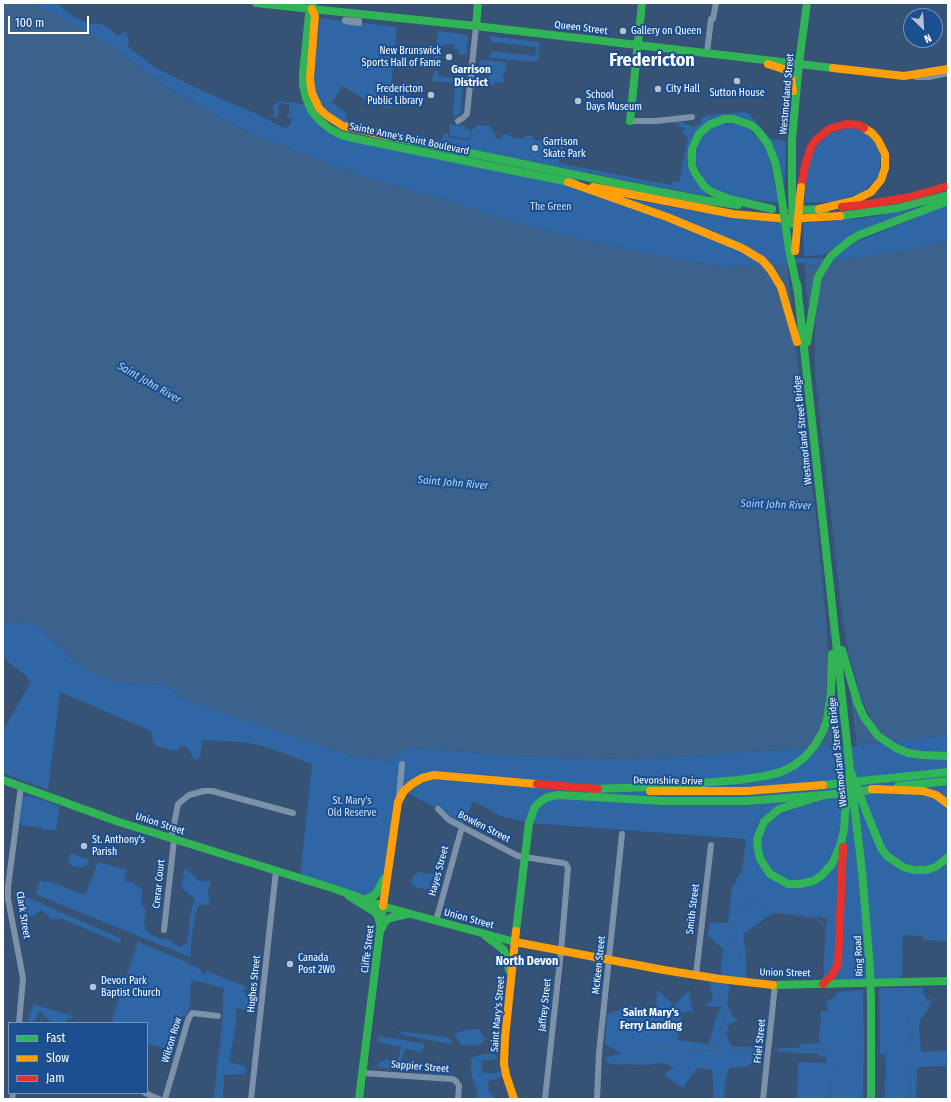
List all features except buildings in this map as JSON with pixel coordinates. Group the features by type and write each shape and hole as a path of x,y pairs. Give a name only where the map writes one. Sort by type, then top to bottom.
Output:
{"main road":[{"name":"Queen Street","path":"256,3 288,7 312,6 904,76 948,69"},
{"path":"476,26 478,3"},
{"path":"630,121 642,3"},
{"name":"Westmorland Street","path":"792,187 792,139 799,63 807,3"},
{"name":"Sainte Anne's Point Boulevard","path":"312,6 309,15 303,73 304,92 311,110 319,120 330,129 341,135 568,182 733,214 788,218 831,217 898,208 948,195"},
{"name":"Sainte Anne's Point Boulevard","path":"312,6 315,16 310,79 312,93 319,108 326,116 343,126 703,200 772,209 851,207 925,193 948,186"},
{"path":"288,7 301,16 308,24"},
{"path":"755,58 767,64 786,70 791,78 795,104"},
{"path":"772,209 729,199 710,191 704,186 695,173 692,165 692,149 699,134 709,125 724,119 742,121 751,125 757,130 768,144 775,162 789,250 798,292"},
{"path":"795,251 801,187 807,156 811,148 816,140 829,129 846,124 859,125 872,133 883,148 885,161 881,180 870,192 857,199 819,209"},
{"path":"568,182 612,196 711,235 748,251 762,260 770,269 781,287 795,331 799,351 806,368"},
{"name":"Westmorland Street Bridge","path":"792,187 798,292 855,812"},
{"path":"805,353 818,277 831,256 848,241 948,201"},
{"path":"833,616 852,687 867,723 886,743 902,751 921,755 948,756"},
{"path":"591,789 712,783 765,776 781,772 793,766 805,757 815,745 827,720 831,692 833,616"},
{"path":"850,770 876,838 887,856 903,867 914,870 926,870 936,867 948,857"},
{"path":"823,984 832,975 838,964 844,830 850,770"},
{"name":"Devonshire Drive","path":"398,802 404,791 412,784 422,778 434,775 591,789 686,792 746,791 803,787 948,772"},
{"name":"Union Street","path":"3,780 118,822 408,914 515,942 696,975 775,985 948,981"},
{"name":"Devonshire Drive","path":"524,857 529,823 535,807 548,797 558,795 691,802 746,801 824,795 948,781"},
{"path":"872,789 923,791 936,795 948,804"},
{"path":"824,795 790,804 771,815 764,822 758,840 760,858 770,874 788,884 800,884 812,881 821,876 832,864 840,846 844,830"},
{"name":"Cliffe Street","path":"359,1099 383,906 398,802"},
{"name":"Ring Road","path":"855,812 864,891 870,968 872,1042 871,1099"},
{"name":"Saint Mary's Street","path":"514,1099 504,1064 510,982 524,857"},
{"path":"365,900 376,894 389,866"},
{"path":"346,894 378,916 381,929"},
{"path":"381,929 385,921 390,918 408,914"},
{"path":"485,935 504,950 508,963 510,982"}],"street":[{"path":"707,53 711,19 713,19 716,3"},
{"path":"458,121 467,114 476,26"},
{"name":"Queen Street","path":"904,76 921,77 948,73"},
{"path":"630,121 656,121 692,117"},
{"path":"398,802 402,764"},
{"name":"Clark Street","path":"19,1022 23,978 8,899 8,887 21,786"},
{"name":"Crerar Court","path":"164,930 178,804 189,795 204,791 212,791 293,813"},
{"name":"Bowlen Street","path":"438,809 449,820 518,856 563,863 567,866"},
{"name":"Hayes Street","path":"436,921 462,827"},
{"name":"McKeen Street","path":"597,1099 599,1053 622,834"},
{"name":"Smith Street","path":"696,975 711,845"},
{"name":"Jaffrey Street","path":"545,1099 561,951 568,870 567,866"},
{"name":"Hughes Street","path":"251,1099 276,871"},
{"name":"Friel Street","path":"763,1099 775,985"},
{"name":"Wilson Row","path":"165,1099 192,1013 218,1016"},
{"name":"Sappier Street","path":"363,1073 452,1079 456,1081 459,1086 458,1099"},
{"path":"147,1094 158,1099"}],"green space":[{"name":"The Green","path":"33,3 56,3 74,17 89,24 101,24 118,36 125,31 129,40 128,47 156,68 203,91 257,114 284,128 288,127 291,122 292,115 291,118 288,118 287,116 289,114 289,104 279,103 279,115 274,118 273,114 276,112 273,108 279,101 304,104 322,128 630,199 698,212 781,222 786,258 830,258 852,244 948,204 948,240 930,246 817,264 723,267 658,256 546,231 456,203 371,179 249,133 168,88 113,47"},
{"path":"320,18 397,27 389,108 370,102 342,86 332,103 347,113 345,119 353,123 441,140 443,135 447,132 450,138 468,140 470,139 472,129 475,129 476,125 491,126 492,131 495,133 495,139 501,139 503,134 514,138 525,139 525,136 533,136 533,140 543,141 554,139 554,141 557,141 558,138 565,138 574,141 574,143 563,142 564,144 561,159 558,163 671,185 674,181 679,182 688,136 679,132 683,133 684,128 678,126 678,123 673,124 673,122 681,122 693,127 700,124 702,117 708,115 744,112 748,113 771,139 786,141 785,181 781,181 763,132 719,118 689,150 707,192 706,196 512,158 339,121 325,109 316,93 314,79"},
{"path":"438,31 468,36 466,55 458,54 458,49 454,49 454,44 441,45 439,62 443,63 434,63"},
{"path":"489,36 540,42 538,60 534,62 490,58 491,51 535,56 537,47 492,42"},
{"path":"480,60 506,62 506,70 503,76 504,83 495,82 495,85 488,84 489,73 479,72 477,83"},
{"path":"434,71 438,71 438,76 457,78 458,74 464,74 463,83 432,81"},
{"path":"463,85 460,114 458,116 453,115 455,86"},
{"path":"720,123 745,125 767,148 779,203 727,196 704,182 694,157 701,136"},
{"path":"450,124 466,126 465,129 471,130 470,137 466,139 450,136"},
{"path":"851,127 867,133 881,151 879,176 862,193 831,202 805,203 805,173 811,155 825,135"},
{"path":"926,206 823,255 804,256 803,223 866,218"},
{"name":"St. Mary's Old Reserve","path":"3,619 11,623 20,621 40,627 80,666 120,683 165,685 183,699 358,758 388,761 398,752 412,747 511,756 623,759 677,757 866,744 948,735 948,941 923,940 923,936 903,935 902,976 899,977 900,982 823,984 827,918 773,913 743,934 746,953 746,981 720,979 723,949 708,936 710,923 728,923 732,888 742,870 746,839 529,823 501,816 473,801 462,827 438,809 404,791 380,888 365,900 300,878 312,764 272,749 255,744 202,740 200,758 195,760 186,746 179,748 176,751 157,746 153,742 151,731 60,692 48,790 3,773 3,731 31,681 9,663 5,657 3,652"},
{"path":"31,796 60,806 56,830 44,830 43,828 20,825 22,801 24,797"},
{"path":"71,853 89,860 87,865 81,868 73,866 67,862"},
{"path":"98,862 127,870 124,881 135,883 135,886 142,889 141,903 146,911 144,922 147,932 160,939 168,939 180,947 187,943 191,910 195,899 181,888 185,868 199,881 210,881 208,895 210,905 199,905 196,912 191,941 191,952 189,953 192,955 190,957 35,894 40,880 44,882 48,881 85,895"},
{"path":"419,872 443,875 441,882 437,887 429,890 415,887 411,883 413,876"},
{"path":"20,894 122,939 119,943 62,919 51,919 42,910 31,917 20,905"},
{"path":"138,942 189,963 198,968 206,976 206,971 247,987 243,991 256,999 255,1012 236,1008 236,1026 229,1062 245,1066 245,1074 224,1075 223,1099 214,1099 220,1048 224,988 192,980 190,1006 185,1017 183,1016 169,1050 148,1043 148,1022 111,1022"},
{"path":"709,982 730,985 727,1003 732,1016 738,1021 730,1023 726,1033 731,1046 753,1047 764,1050 764,1056 745,1067 729,1068 725,1083 724,1099 714,1099 712,1070 697,1068 683,1088 664,1075 674,1067 662,1063 647,1065 609,1064 605,1057 622,1054 605,1044 607,1014 630,1006 656,1010 657,989 674,1006 689,990 693,1011 680,1013 682,1022 677,1040 709,1044 714,1024 721,1007 704,1006 713,999"},
{"path":"879,988 923,988 923,994 930,1005 927,1012 921,1018 919,1027 921,1052 948,1051 948,1066 917,1067 916,1099 884,1099 886,1070 885,1054 880,1055"},
{"path":"863,990 863,1099 797,1099 798,1062 826,1063 826,1056 819,1056 819,1054 778,1052 778,1048 799,1048 800,1044 819,1043 821,1011 827,1011 827,1001 834,998 837,992"},
{"path":"33,1004 75,1017 66,1020 65,1022 51,1022 40,1011 34,1022 27,1022"},
{"path":"471,1029 479,1029 485,1039 480,1045 461,1045 454,1033"},
{"path":"397,1031 447,1037 452,1042 450,1044 405,1035"},
{"path":"379,1036 425,1044 421,1054 414,1050 405,1049 398,1069 382,1068 376,1065 387,1059 397,1062 401,1047 377,1042"},
{"path":"483,1054 495,1054 497,1059 481,1061 483,1073 495,1073 500,1071 502,1077 488,1082 489,1092 497,1099 477,1099 478,1094 471,1074 471,1058"}],"water":[{"name":"Saint John River","path":"3,3 33,3 56,15 113,47 168,88 249,133 371,179 456,203 546,231 658,256 723,267 817,264 930,246 948,240 948,735 866,744 677,757 623,759 511,756 412,747 398,752 388,761 358,758 183,699 165,685 120,683 99,676 80,666 40,627 20,621 11,623 3,619"}],"pier":[{"path":"787,263 804,263 808,306 822,279 816,307 815,374 842,615 847,647 861,698 883,744 850,692 857,746 840,748 834,697 822,727 829,675 826,616 797,355 778,288 792,307"}],"waterway":[{"path":"55,669 70,656"},
{"path":"733,965 734,962 740,957 740,954 729,937 726,929 728,925 740,920 746,914 743,909 746,901 746,893 742,877 747,869"},
{"path":"746,901 748,903 758,902 765,911 812,917 822,922 826,932 824,966"},
{"path":"722,996 726,1015 719,1044 720,1047 723,1049 760,1050"},
{"path":"912,1050 908,1021 910,1014 924,1003 941,996"},
{"path":"776,1050 837,1049 837,1008"},
{"path":"651,1051 652,1047 672,1048 678,1051 715,1050 719,1046"},
{"path":"610,1059 648,1059 650,1056"},
{"path":"909,1099 912,1062"},
{"path":"829,1099 831,1092 829,1082 836,1064"}],"traffic: fast":[{"path":"256,3 312,9"},
{"path":"313,3 309,15 303,85 311,110 319,120 330,129 341,135 353,138 574,183"},
{"path":"476,26 478,3"},
{"path":"630,121 642,3"},
{"path":"792,187 792,139 799,63 807,3"},
{"path":"312,9 476,26 833,68"},
{"path":"772,209 729,199 710,191 704,186 695,173 692,165 692,149 699,134 709,125 724,119 733,119 751,125 768,144 775,162 780,187"},
{"path":"387,136 625,185 738,205"},
{"path":"780,187 789,250 798,292"},
{"path":"792,187 793,224"},
{"path":"840,216 898,208 948,195"},
{"path":"807,342 818,277 831,256 859,235 948,201"},
{"path":"792,210 826,209"},
{"path":"797,284 850,770"},
{"path":"842,650 858,704 864,717 878,736 896,748 908,753 948,756"},
{"path":"591,789 652,787 738,780 781,772 793,766 805,757 815,745 827,720 831,692 832,654"},
{"path":"850,770 866,811"},
{"path":"823,785 948,772"},
{"path":"845,814 850,773"},
{"path":"3,780 119,822 332,888 389,908 515,942"},
{"path":"898,786 948,781"},
{"path":"852,789 855,812"},
{"path":"516,931 529,823 535,807 548,797 558,795 663,801 746,801 879,789"},
{"path":"824,795 779,809 764,822 757,839 758,849 760,859 770,874 788,884 800,884 813,881 821,876 832,864 840,846 844,830 845,814"},
{"path":"866,811 881,848 887,856 903,867 914,870 926,870 936,867 948,857"},
{"path":"855,812 862,871 870,968"},
{"path":"365,900 376,894 384,879"},
{"path":"349,896 375,912 378,916 380,924"},
{"path":"359,1099 383,906"},
{"path":"382,928 385,921 390,918 408,914"},
{"path":"486,936 504,950 509,970"},
{"path":"870,968 871,1001"},
{"path":"773,985 948,981"},
{"path":"871,1001 871,1099"}],"traffic: slow":[{"path":"312,9 315,16 310,79 312,93 319,108 326,115 343,126 387,136"},
{"path":"768,64 786,70 791,78 793,91"},
{"path":"833,68 904,76 948,69"},
{"path":"819,209 853,201 871,192 881,180 885,168 885,154 878,140 872,133 864,128"},
{"path":"568,182 667,217 742,248 762,260 770,269 781,287 797,342"},
{"path":"593,187 733,214 788,219 840,216"},
{"path":"795,251 801,187"},
{"path":"383,906 398,802 404,791 412,784 422,778 434,775 537,784"},
{"path":"650,791 747,791 823,785"},
{"path":"872,789 923,791 936,795 948,804"},
{"path":"514,1099 504,1064 505,1038 516,931"},
{"path":"515,942 664,970 720,979 773,985"}],"traffic: jam":[{"path":"801,187 805,166 811,147 816,140 829,129 846,124 859,125 864,128"},
{"path":"842,207 910,197 948,186"},
{"path":"537,784 598,789"},
{"path":"823,984 832,975 838,964 843,847"}],"place":[{"name":"Gallery on Queen","path":"623,31"},
{"name":"New Brunswick Sports Hall of Fame","path":"449,57"},
{"name":"Sutton House","path":"737,81"},
{"name":"City Hall","path":"658,89"},
{"name":"Fredericton Public Library","path":"431,95"},
{"name":"School Days Museum","path":"578,101"},
{"name":"Garrison Skate Park","path":"535,148"},
{"name":"St. Anthony's Parish","path":"84,846"},
{"name":"Canada Post 2W0","path":"290,964"},
{"name":"Devon Park Baptist Church","path":"93,987"}],"district":[{"name":"Fredericton","path":"652,61"},
{"name":"Garrison District","path":"471,76"},
{"name":"North Devon","path":"527,962"},
{"name":"Saint Mary's Ferry Landing","path":"651,1019"}]}
